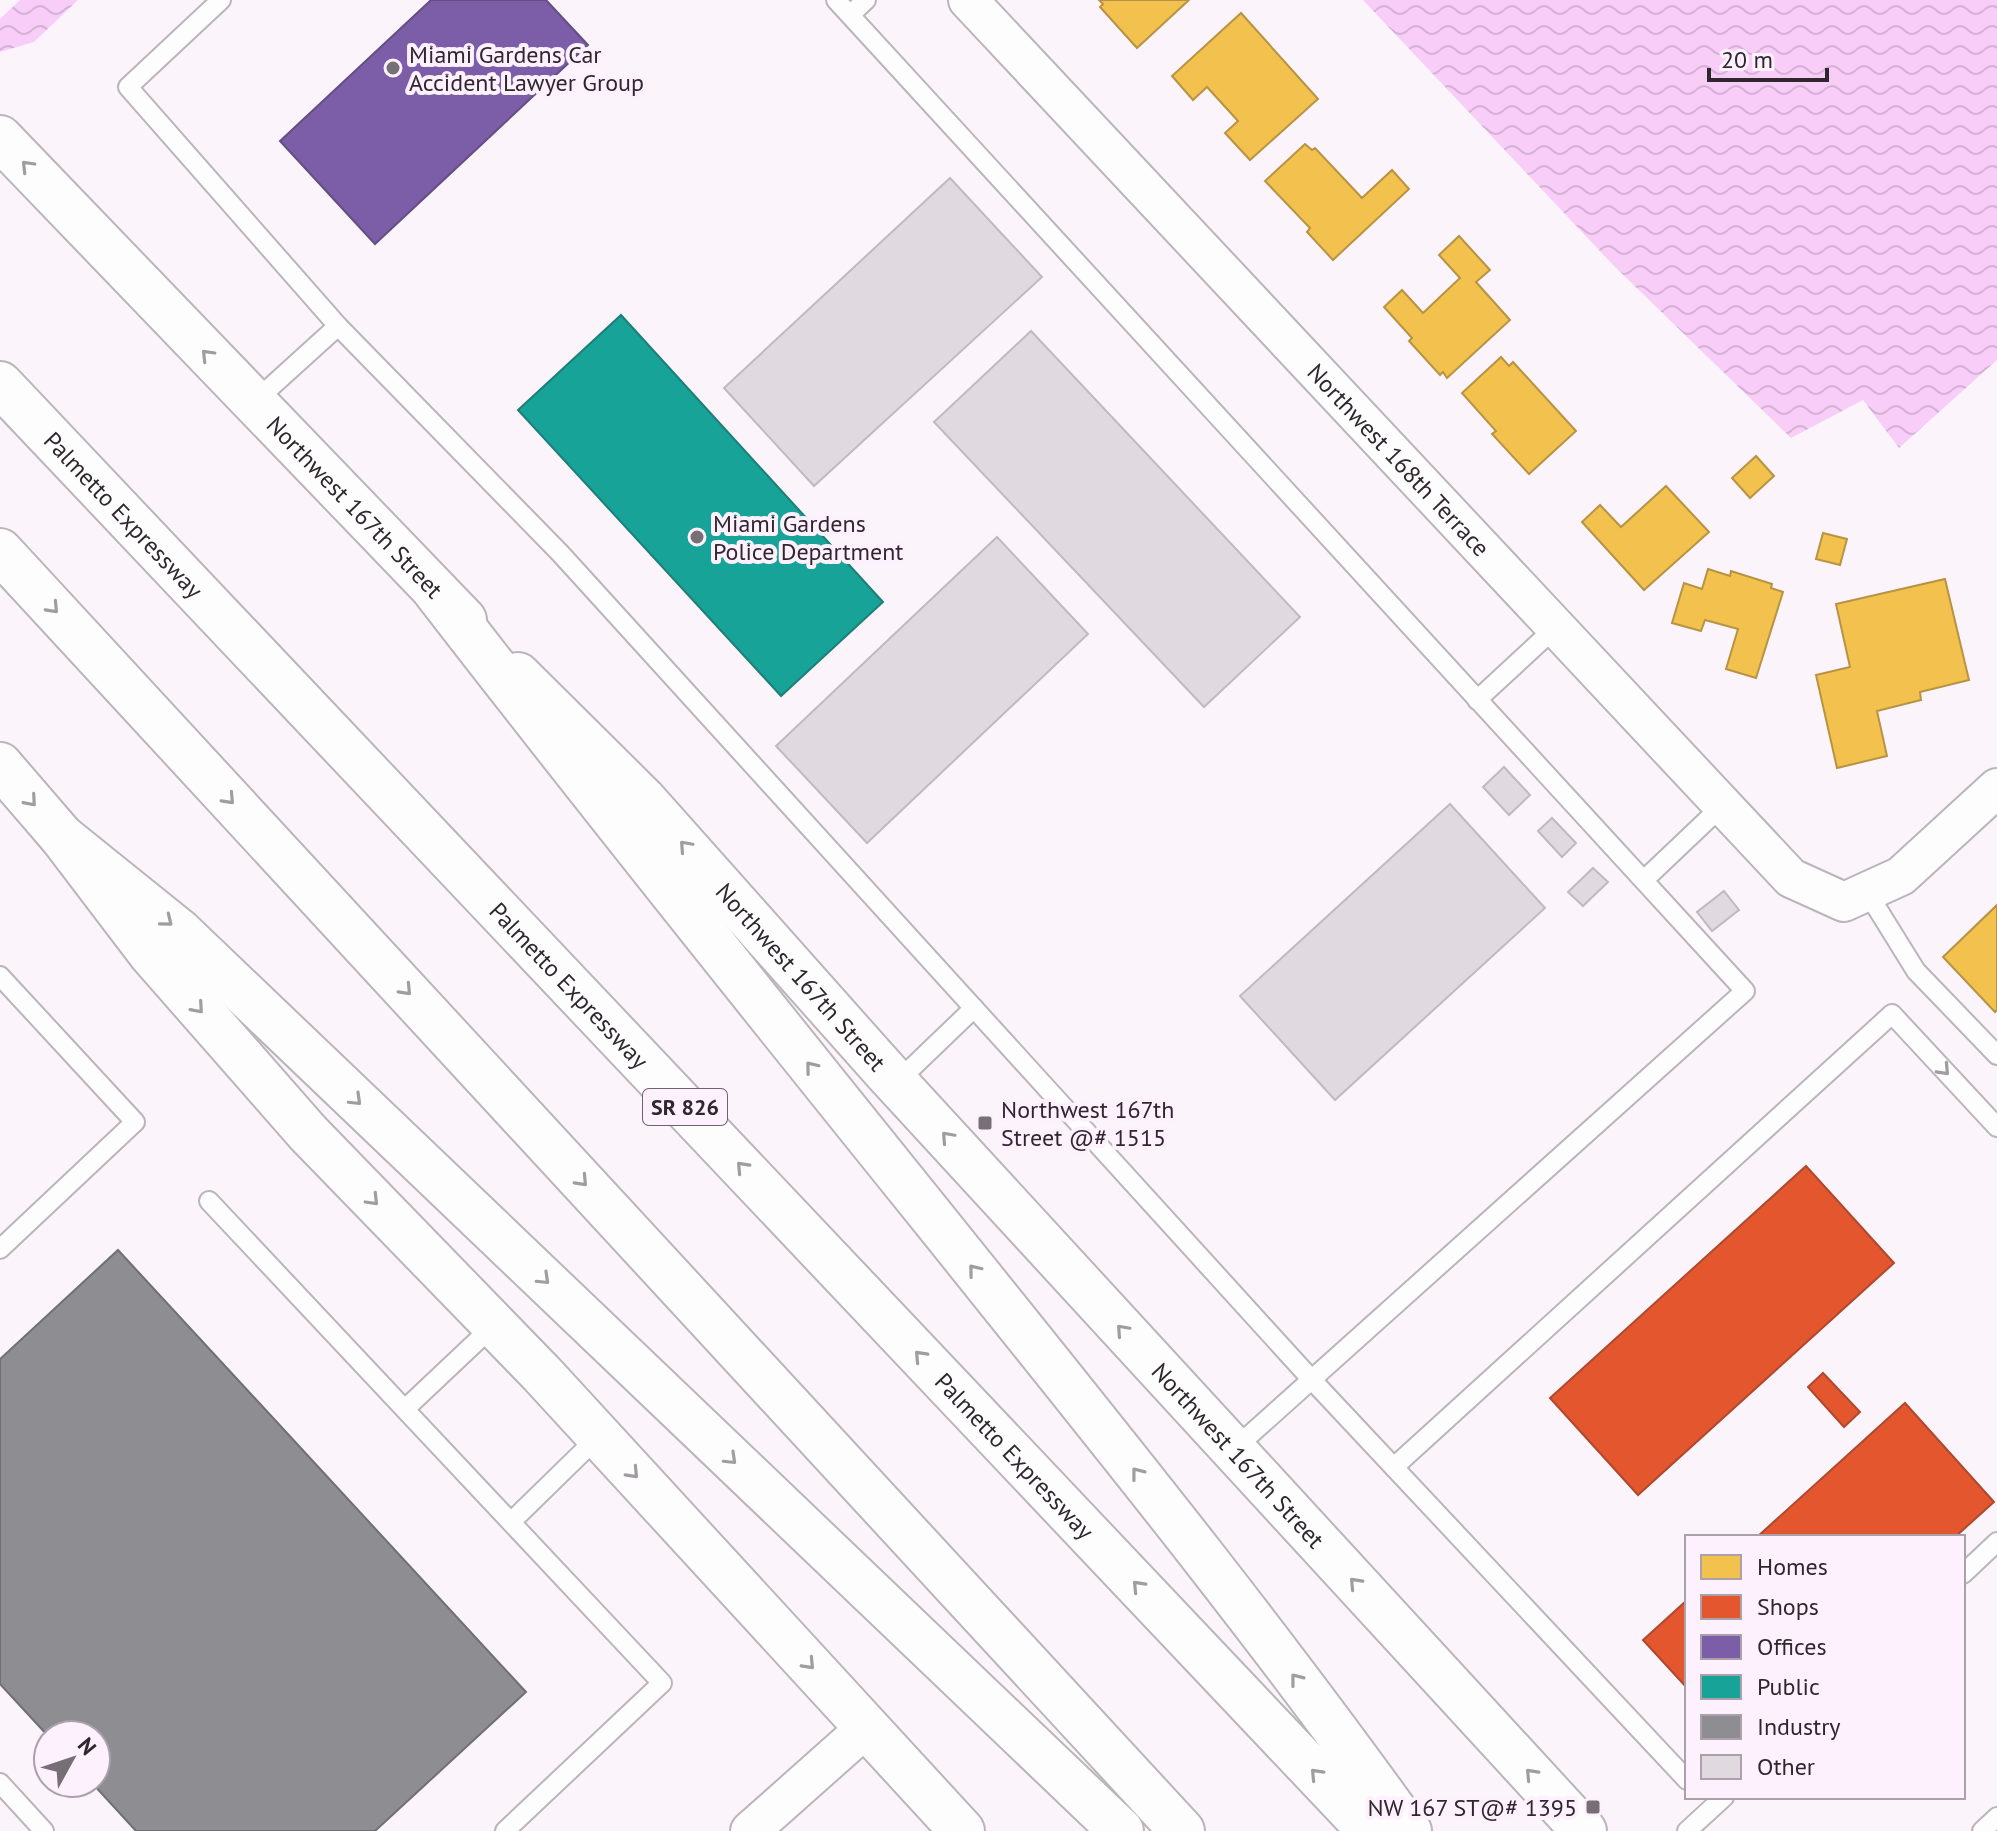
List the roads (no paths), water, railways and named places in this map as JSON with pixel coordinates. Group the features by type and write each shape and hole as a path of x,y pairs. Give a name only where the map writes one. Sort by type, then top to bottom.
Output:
{"main road":[{"name":"Northwest 167th Street","path":"0,138 436,592 643,799 1232,1451 1584,1831"},
{"name":"Palmetto Expressway","path":"0,384 1370,1831"},
{"path":"0,551 1182,1831"},
{"path":"436,592 635,849 1106,1434 1356,1756 1409,1831"},
{"path":"0,765 62,837 151,954 308,1133 599,1436 962,1831"},
{"path":"62,837 180,932 1121,1831"}],"street":[{"name":"Northwest 168th Terrace","path":"968,0 1791,878 1856,897"},
{"path":"1856,897 1901,876 1997,788"},
{"path":"750,1831 867,1727"}],"lane":[{"path":"221,0 128,87 338,326 560,553 1312,1380 1685,1778"},
{"path":"836,0 1745,991 1232,1451"},
{"path":"850,15 866,0"},
{"path":"253,403 338,326"},
{"path":"1477,700 1556,627"},
{"path":"1644,880 1723,805"},
{"path":"1856,897 1916,971 1997,1055"},
{"path":"0,976 135,1122 0,1249"},
{"path":"897,1082 974,1008"},
{"path":"1394,1467 1892,1014 1997,1127"},
{"path":"209,1201 662,1683 505,1831"},
{"path":"405,1409 494,1325"},
{"path":"511,1522 599,1436"},
{"path":"1965,1572 1997,1542"},
{"path":"0,1783 44,1831"},
{"path":"1687,1831 1713,1800"},
{"path":"1982,1831 1997,1817"}],"water":[{"path":"20,0 78,0 34,42 0,52 0,19"},
{"path":"1363,0 1997,0 1997,360 1899,448 1863,400 1791,438 1614,266"}],"place":[{"name":"Miami Gardens Car Accident Lawyer Group","path":"393,68"},
{"name":"Miami Gardens Police Department","path":"697,537"},
{"name":"Northwest 167th Street @# 1515","path":"985,1123"},
{"name":"NW 167 ST@# 1395","path":"1593,1807"}]}
